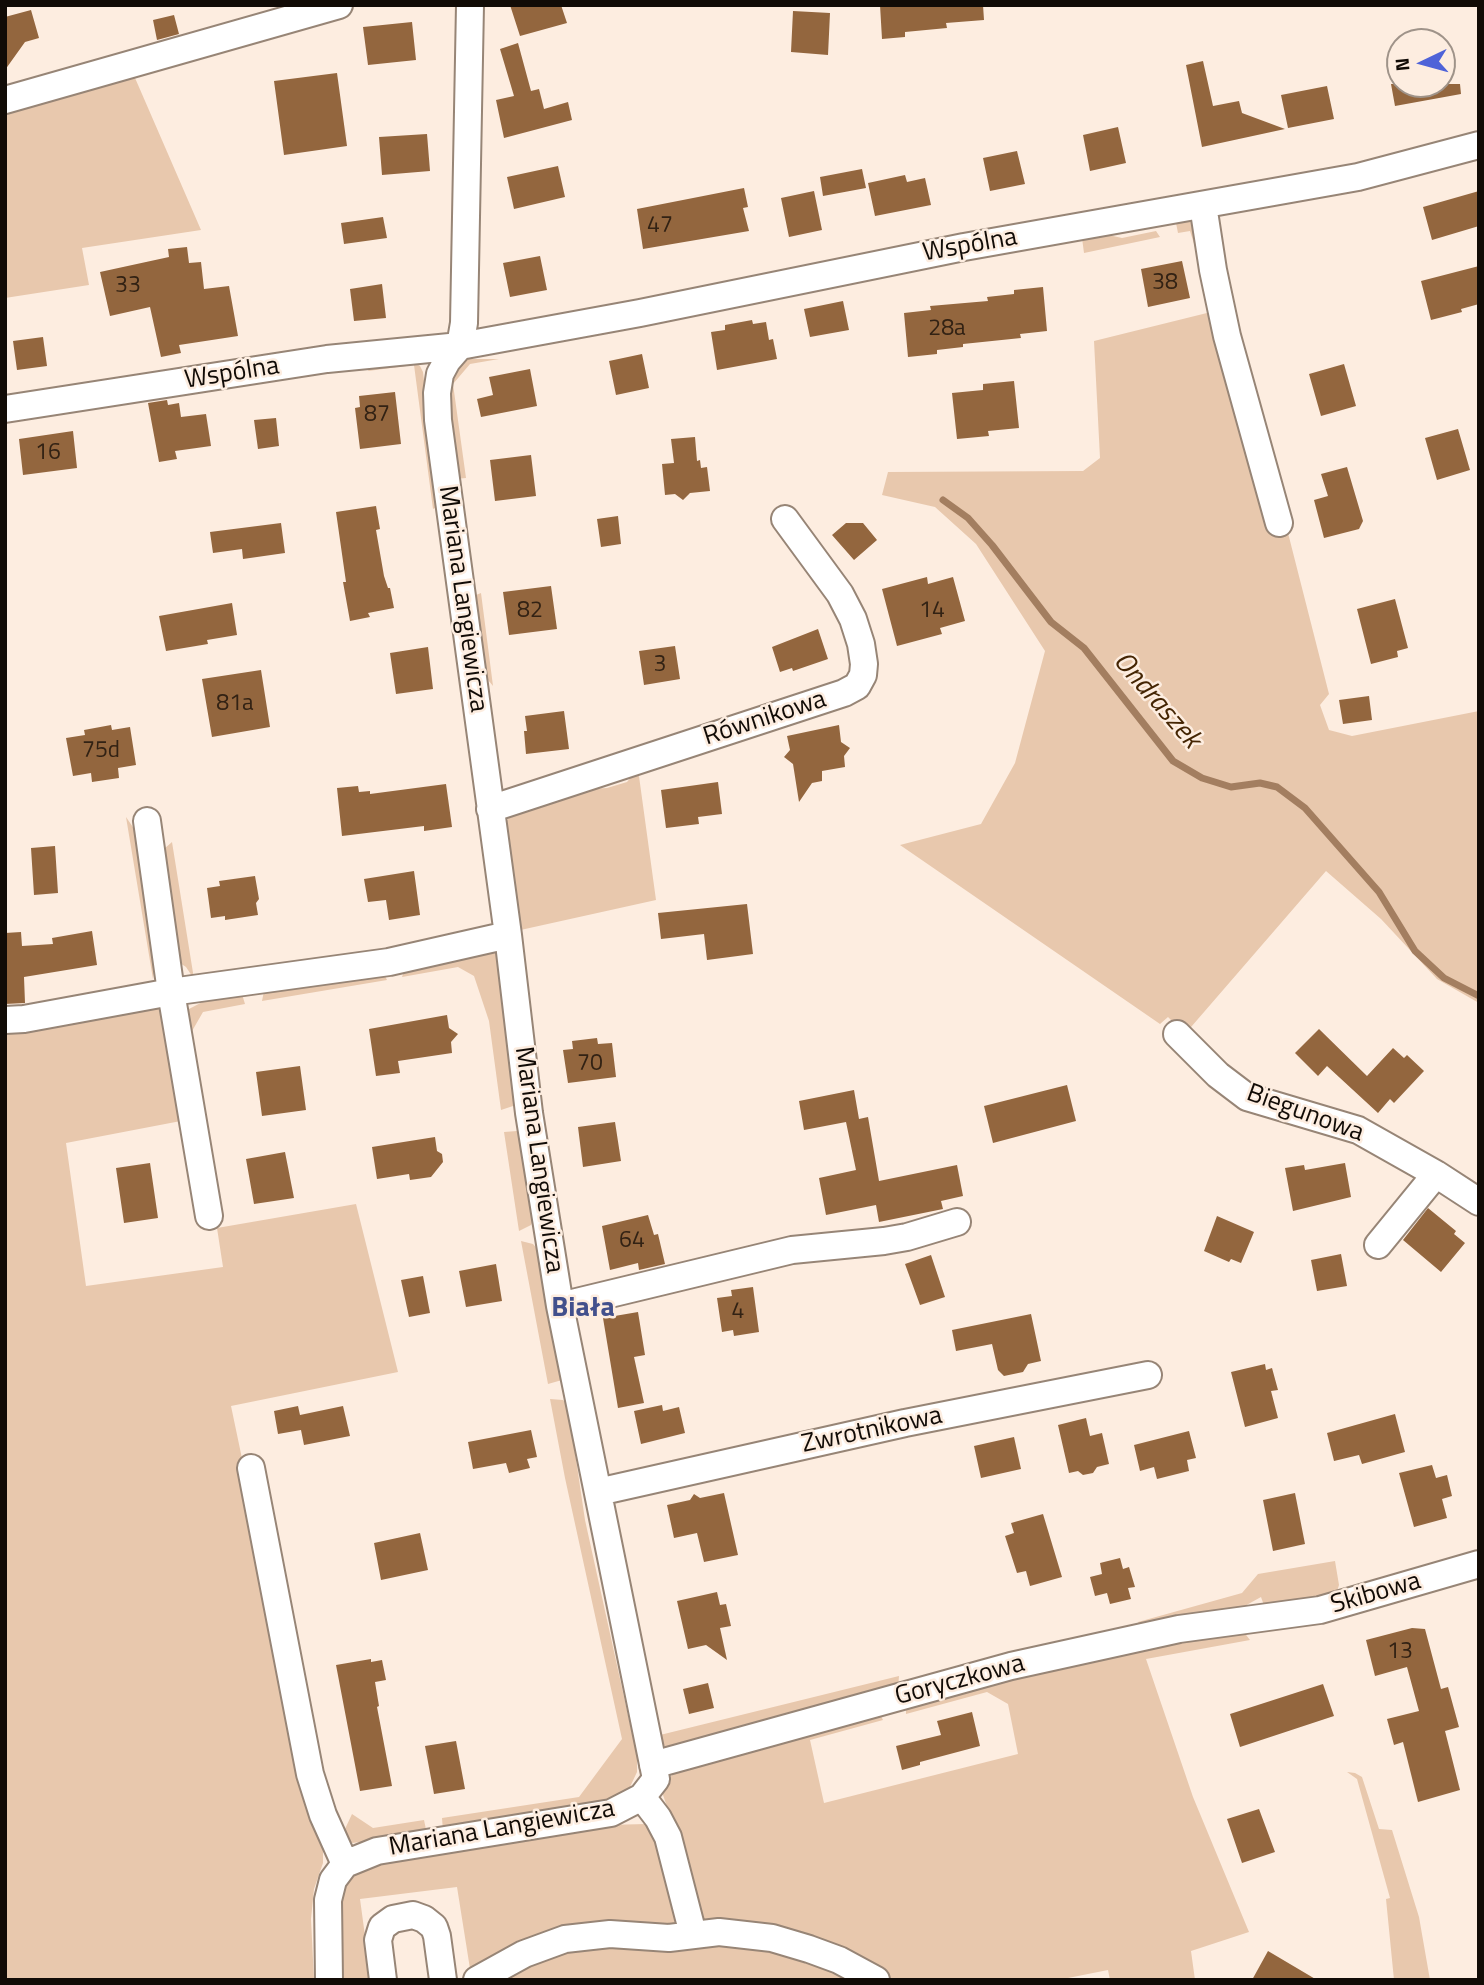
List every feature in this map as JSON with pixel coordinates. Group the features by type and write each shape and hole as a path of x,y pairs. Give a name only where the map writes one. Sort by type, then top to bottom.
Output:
{"street":[{"path":"5,100 339,5"},
{"path":"460,346 464,323 470,5"},
{"name":"Wspólna","path":"5,410 327,359 460,346 640,313 964,247 1358,177 1479,145"},
{"path":"1203,205 1227,335 1279,523"},
{"name":"Mariana Langiewicza","path":"345,1864 377,1851 611,1813 642,1797 656,1779 560,1306 529,1113 508,935 438,420 437,393 440,374 460,346"},
{"name":"Równikowa","path":"490,809 844,693 857,686 863,675 864,664 853,619 840,594 785,519"},
{"path":"147,821 171,992 209,1216"},
{"path":"5,1020 24,1019 171,992 389,962 508,935"},
{"name":"Biegunowa","path":"1177,1034 1218,1075 1247,1097 1358,1130 1479,1202"},
{"path":"1378,1245 1436,1174"},
{"path":"560,1306 792,1250 895,1239 957,1222"},
{"name":"Zwrotnikowa","path":"598,1492 905,1423 1148,1375"},
{"path":"251,1468 310,1774 323,1815 345,1864 333,1880 328,1900 328,1980"},
{"name":"Skibowa","path":"1271,1617 1320,1611 1479,1564"},
{"name":"Goryczkowa","path":"653,1765 1011,1666 1179,1629 1271,1617"},
{"path":"642,1797 668,1837 693,1934"},
{"path":"383,1980 378,1941 382,1927 393,1919 413,1915 434,1927 443,1980"},
{"path":"477,1980 524,1954 565,1939 598,1935 669,1938 719,1932 772,1938 839,1960 876,1980"}],"shaded area":[{"path":"132,71 201,230 82,248 89,285 5,298 5,106"},
{"path":"1192,220 1279,535 1288,533 1329,694 1320,705 1329,730 1352,736 1479,711 1479,1003 1437,979 1381,919 1326,871 1185,1034 1168,1017 1160,1024 900,845 981,824 1015,763 1045,651 976,544 935,507 882,495 888,472 1083,471 1100,458 1094,341 1215,311 1190,231 1178,233 1176,223"},
{"path":"1156,231 1160,237 1084,253 1082,238 1104,234 1122,238"},
{"path":"464,359 499,359 470,364 453,384 466,478 455,479 446,394 453,375"},
{"path":"413,362 420,366 423,372 434,465 437,507 433,509 414,365 368,371 371,367"},
{"path":"481,593 493,686 484,675 472,602 476,595"},
{"path":"638,769 656,900 516,931 505,823 513,812 590,789 607,788 627,782"},
{"path":"126,817 141,839 157,952 153,979"},
{"path":"172,842 194,979 186,967 177,961 156,856"},
{"path":"474,949 493,950 500,957 519,1104 501,1110 489,1021 474,976 458,967 402,977 403,974"},
{"path":"365,972 385,976 387,980 262,1001 265,986"},
{"path":"241,991 245,1004 203,1012 188,1038 186,1017 189,1009 212,997"},
{"path":"161,1006 186,1120 66,1143 86,1286 223,1267 217,1228 356,1204 398,1372 231,1406 323,1845 323,1863 314,1889 311,1919 314,1980 5,1980 5,1030"},
{"path":"517,1131 522,1134 535,1217 531,1225 519,1231 504,1132"},
{"path":"521,1241 533,1244 540,1252 562,1380 548,1384"},
{"path":"550,1399 563,1400 568,1405 585,1520 637,1756 637,1772 630,1787 619,1797 583,1808 482,1820 443,1831 442,1818 579,1797 622,1739"},
{"path":"1335,1561 1339,1585 1336,1595 1266,1611 1261,1597 1232,1613 1142,1629 1138,1622 1242,1593 1258,1574"},
{"path":"1243,1631 1250,1640 1146,1659 1193,1797 1249,1932 1191,1951 1195,1980 1110,1980 1108,1970 1058,1980 890,1980 862,1963 704,1919 698,1911 663,1795 663,1786 671,1776 686,1766 878,1710 883,1720 810,1740 824,1803 1018,1754 1008,1704 987,1692 906,1714 906,1705 1022,1671"},
{"path":"899,1676 898,1688 671,1749 660,1740 660,1735"},
{"path":"1347,1772 1362,1777 1379,1829 1392,1830 1419,1917 1430,1980 1394,1980 1386,1899 1390,1898 1357,1779"},
{"path":"352,1814 373,1828 424,1820 427,1834 352,1843 345,1829"},
{"path":"646,1824 654,1828 678,1926 651,1930 471,1975 457,1887 360,1899 371,1980 336,1980 342,1885 352,1873 364,1866 607,1825"},
{"path":"695,1942 771,1949 854,1980 491,1980 552,1950"}],"building":[{"path":"510,5 561,5 567,23 520,36"},
{"path":"880,5 983,5 984,20 946,23 947,28 905,32 905,37 882,39"},
{"path":"31,10 39,38 25,42 5,70 5,17"},
{"path":"793,11 830,13 828,55 791,52"},
{"path":"174,15 179,34 157,40 153,20"},
{"path":"412,22 416,60 368,65 363,27"},
{"path":"518,43 531,91 539,89 544,109 568,102 572,120 504,138 496,100 514,96 500,49"},
{"path":"1203,61 1213,106 1239,101 1242,113 1285,129 1202,147 1186,65"},
{"path":"337,73 347,146 284,155 274,81"},
{"path":"1456,84 1460,84 1461,94 1456,95"},
{"path":"1327,86 1334,119 1288,128 1281,95"},
{"path":"1394,98 1439,98 1395,106"},
{"path":"1118,127 1126,163 1090,171 1083,135"},
{"path":"427,134 430,171 382,175 379,137"},
{"path":"1017,151 1025,184 990,191 983,158"},
{"path":"558,166 565,197 514,209 507,177"},
{"path":"862,169 866,188 823,196 820,177"},
{"path":"905,175 907,182 925,178 931,205 875,216 868,183"},
{"path":"744,188 748,207 743,208 749,231 643,249 637,209"},
{"path":"814,191 822,230 789,237 781,198"},
{"path":"1479,191 1479,226 1432,240 1423,207"},
{"path":"383,217 387,238 344,244 341,223"},
{"path":"187,247 189,263 201,262 204,289 229,286 238,336 179,345 181,353 161,357 150,307 110,316 100,272 169,257 168,249"},
{"path":"540,256 547,290 510,297 503,263"},
{"path":"1182,261 1190,298 1148,307 1141,269"},
{"path":"1479,266 1479,304 1461,309 1462,312 1431,320 1421,281"},
{"path":"382,284 386,318 354,321 350,289"},
{"path":"1043,287 1047,331 1020,334 1021,338 963,344 963,347 937,350 937,354 908,357 904,313 931,310 930,306 988,301 987,297 1014,294 1014,290"},
{"path":"843,301 849,330 810,337 804,309"},
{"path":"752,320 753,324 766,322 769,340 773,339 777,359 717,370 711,332 725,330 725,325"},
{"path":"43,337 47,366 17,370 13,341"},
{"path":"642,354 649,388 616,395 609,361"},
{"path":"1344,364 1356,406 1321,416 1309,374"},
{"path":"530,369 537,406 481,417 477,399 493,395 489,377"},
{"path":"1014,381 1019,428 988,431 989,436 957,439 952,393 983,390 983,384"},
{"path":"395,392 401,444 360,449 355,408 360,407 359,396"},
{"path":"167,400 168,405 179,403 181,417 206,414 211,446 175,451 177,459 159,462 148,403"},
{"path":"276,418 279,446 258,449 254,420"},
{"path":"1458,429 1470,470 1437,480 1425,438"},
{"path":"73,431 77,468 23,475 19,439"},
{"path":"695,437 697,461 700,460 701,468 707,467 710,491 690,493 683,500 675,494 665,495 662,464 674,463 671,439"},
{"path":"531,455 536,496 495,501 490,460"},
{"path":"1347,467 1363,521 1359,529 1324,538 1314,500 1328,496 1321,474"},
{"path":"376,506 380,529 376,530 384,576 390,588 394,608 368,613 370,617 350,621 336,512"},
{"path":"618,516 621,544 601,547 597,519"},
{"path":"281,523 285,553 243,559 242,549 213,553 210,532"},
{"path":"846,523 863,523 877,540 854,560 832,535"},
{"path":"927,577 928,584 953,577 965,621 940,628 942,634 897,646 882,589"},
{"path":"551,586 557,629 509,635 503,592"},
{"path":"1395,599 1408,648 1397,651 1398,657 1371,664 1357,609"},
{"path":"232,603 237,635 207,640 208,644 166,651 159,616"},
{"path":"818,629 828,659 793,671 792,668 780,672 772,647"},
{"path":"675,646 680,679 644,685 639,651"},
{"path":"428,647 433,689 396,694 390,653"},
{"path":"261,670 270,727 212,737 202,679"},
{"path":"1369,696 1372,720 1343,724 1339,700"},
{"path":"564,711 569,749 526,754 525,716"},
{"path":"111,725 112,730 130,727 136,765 118,768 119,778 92,782 91,773 73,776 66,738 85,735 84,730"},
{"path":"839,725 841,742 850,748 844,756 845,767 822,771 822,781 812,783 799,802 793,764 784,757 790,750 787,736"},
{"path":"718,782 722,814 698,817 699,824 666,828 661,790"},
{"path":"446,784 452,827 424,831 424,826 342,836 337,788 358,786 359,792 370,791 370,794"},
{"path":"55,846 58,893 34,895 31,848"},
{"path":"414,871 420,915 389,920 386,900 368,902 364,879"},
{"path":"255,876 259,899 256,903 258,915 225,920 225,916 211,918 207,888 220,886 219,881"},
{"path":"747,904 753,954 707,960 704,934 661,939 658,913"},
{"path":"92,931 97,965 24,977 25,1003 5,1004 5,933 21,932 22,946 53,944 52,938"},
{"path":"447,1015 449,1028 458,1034 451,1042 452,1053 398,1061 400,1073 376,1076 369,1029"},
{"path":"1319,1029 1367,1076 1393,1048 1404,1058 1407,1055 1424,1071 1394,1103 1390,1099 1378,1113 1327,1066 1318,1076 1295,1053"},
{"path":"597,1038 598,1044 612,1043 616,1077 568,1083 563,1050 573,1049 572,1041"},
{"path":"300,1066 306,1110 262,1116 256,1072"},
{"path":"1067,1085 1076,1121 993,1143 984,1106"},
{"path":"854,1090 859,1119 868,1117 879,1181 957,1165 963,1196 941,1201 943,1209 879,1222 876,1205 826,1215 819,1178 856,1170 846,1122 804,1130 799,1101"},
{"path":"615,1122 621,1161 583,1167 578,1127"},
{"path":"435,1137 437,1151 442,1154 443,1162 431,1177 410,1180 409,1174 377,1179 372,1147"},
{"path":"285,1152 294,1198 254,1204 246,1159"},
{"path":"150,1163 158,1218 124,1223 116,1168"},
{"path":"1345,1163 1351,1197 1293,1211 1285,1168 1304,1165 1305,1170"},
{"path":"1428,1208 1456,1231 1454,1234 1465,1243 1441,1272 1403,1240"},
{"path":"648,1215 654,1235 658,1234 665,1264 639,1270 638,1263 610,1270 602,1226"},
{"path":"1217,1216 1254,1232 1241,1263 1231,1259 1229,1262 1204,1251"},
{"path":"1341,1254 1347,1286 1317,1291 1311,1260"},
{"path":"931,1255 945,1297 920,1305 905,1264"},
{"path":"496,1264 502,1301 466,1307 459,1271"},
{"path":"423,1276 430,1313 409,1317 401,1280"},
{"path":"753,1287 759,1332 734,1336 733,1330 722,1332 717,1298 732,1296 731,1290"},
{"path":"638,1312 645,1355 634,1357 644,1403 618,1408 603,1318"},
{"path":"1031,1314 1041,1361 1028,1364 1023,1372 1004,1376 998,1370 992,1344 956,1351 952,1330"},
{"path":"1265,1364 1266,1370 1272,1368 1278,1390 1271,1391 1278,1418 1245,1427 1231,1372"},
{"path":"662,1405 663,1411 679,1407 685,1433 641,1444 634,1411"},
{"path":"298,1406 300,1415 343,1406 350,1436 304,1445 301,1430 278,1434 274,1411"},
{"path":"1395,1414 1405,1452 1362,1464 1359,1455 1334,1461 1327,1433"},
{"path":"1086,1418 1090,1436 1102,1433 1109,1464 1097,1467 1093,1473 1069,1473 1058,1425"},
{"path":"531,1430 537,1457 527,1459 530,1468 509,1473 506,1463 473,1469 468,1442"},
{"path":"1189,1431 1196,1458 1187,1460 1189,1471 1157,1479 1154,1467 1140,1471 1134,1445"},
{"path":"1014,1437 1021,1469 981,1478 974,1446"},
{"path":"1432,1465 1436,1478 1447,1475 1452,1496 1442,1499 1447,1518 1414,1527 1399,1473"},
{"path":"724,1493 738,1555 704,1562 697,1533 674,1538 667,1505 690,1500 694,1494 700,1498"},
{"path":"1295,1493 1305,1544 1273,1551 1263,1500"},
{"path":"1043,1514 1062,1577 1030,1586 1026,1571 1017,1573 1005,1536 1014,1533 1011,1523"},
{"path":"420,1533 428,1570 381,1580 374,1543"},
{"path":"1120,1558 1123,1569 1129,1567 1135,1587 1128,1588 1131,1599 1110,1604 1107,1593 1095,1596 1090,1577 1102,1574 1100,1563"},
{"path":"717,1592 720,1605 726,1604 731,1626 720,1628 727,1660 706,1645 688,1649 677,1601"},
{"path":"1412,1628 1425,1629 1441,1689 1448,1687 1459,1727 1445,1731 1460,1790 1418,1802 1403,1742 1394,1745 1387,1719 1419,1711 1407,1667 1375,1676 1366,1640"},
{"path":"371,1659 371,1662 382,1660 386,1680 375,1682 392,1786 360,1791 336,1665"},
{"path":"708,1683 714,1708 689,1714 683,1689"},
{"path":"1323,1684 1334,1716 1240,1747 1230,1714"},
{"path":"972,1712 980,1746 920,1762 920,1765 902,1770 896,1746 941,1735 937,1721"},
{"path":"456,1741 465,1789 434,1794 425,1746"},
{"path":"1259,1809 1275,1852 1242,1863 1227,1819"},
{"path":"1268,1951 1317,1980 1252,1980"}],"waterway":[{"name":"Ondraszek","path":"943,500 968,518 992,545 1051,622 1084,648 1173,761 1202,778 1231,787 1260,783 1277,787 1305,808 1379,892 1415,951 1444,978 1479,996"}],"district":[{"name":"Biała","path":"583,1309"}]}
